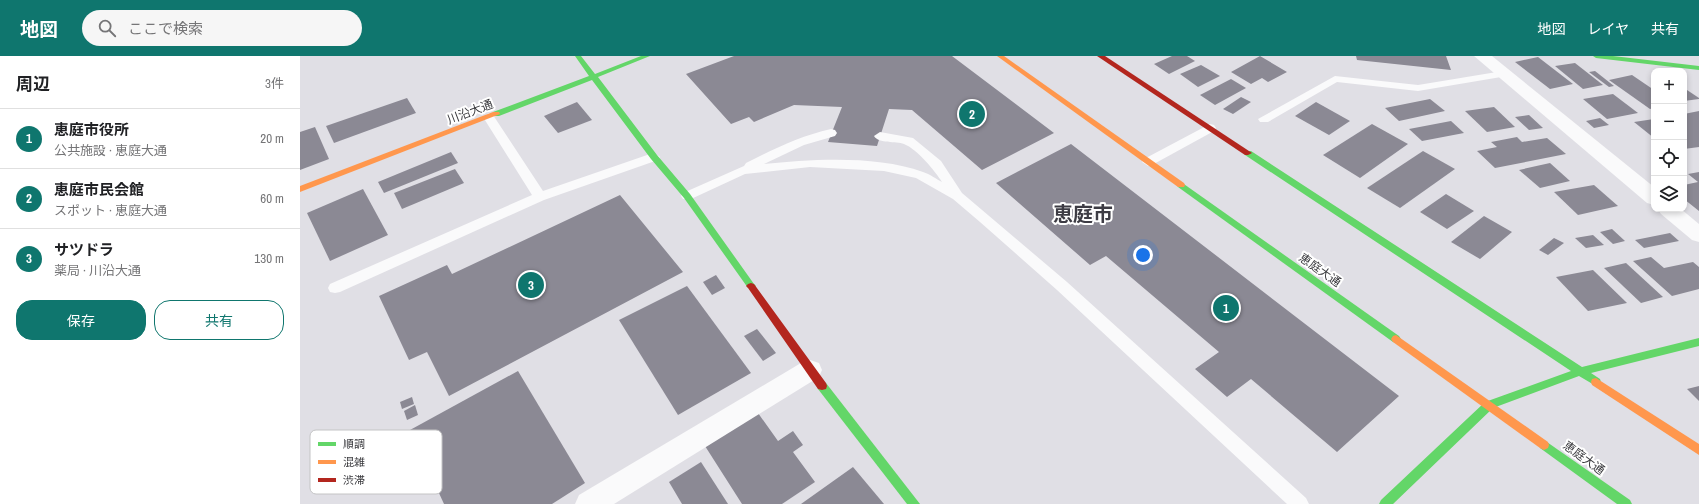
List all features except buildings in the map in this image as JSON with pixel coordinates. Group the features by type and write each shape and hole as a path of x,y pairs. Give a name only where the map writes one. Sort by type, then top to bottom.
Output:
{"street":[{"path":"578,56 654,157 687,196 810,370 914,504"},
{"name":"川沿大通","path":"300,189 648,56"},
{"name":"恵庭大通","path":"1000,56 1626,504"},
{"path":"1100,56 1699,450"},
{"path":"1482,56 1651,196"},
{"path":"1596,56 1699,68"},
{"path":"1672,212 1699,234"},
{"path":"1385,504 1489,405 1579,372 1699,342"},
{"path":"589,504 810,370"}],"lane":[{"path":"1264,119 1336,79 1418,88 1503,74"},
{"path":"489,117 540,197"},
{"path":"1148,162 1210,128"},
{"path":"687,196 743,170 791,145 817,135 831,133"},
{"path":"880,136 909,141 937,164 957,196"},
{"path":"335,288 540,197 654,157"},
{"path":"743,170 810,163 884,167 920,175 957,196 1062,286 1300,504"}],"traffic: fast":[{"path":"578,56 654,157 687,196 751,286"},
{"path":"496,114 647,56"},
{"path":"1596,56 1699,68"},
{"path":"1248,153 1596,382"},
{"path":"1181,185 1396,339"},
{"path":"1385,504 1489,405 1579,372 1699,342"},
{"path":"822,386 914,504"},
{"path":"1544,445 1626,504"}],"traffic: slow":[{"path":"1000,56 1181,185"},
{"path":"300,189 496,114"},
{"path":"1396,339 1544,445"},
{"path":"1596,382 1699,450"}],"traffic: jam":[{"path":"1100,56 1248,153"},
{"path":"751,286 822,386"}],"place":[{"name":"恵庭市民会館","path":"972,114"},
{"name":"サツドラ","path":"531,285"},
{"name":"恵庭市役所","path":"1226,308"}],"district":[{"name":"恵庭市","path":"1083,214"}]}
